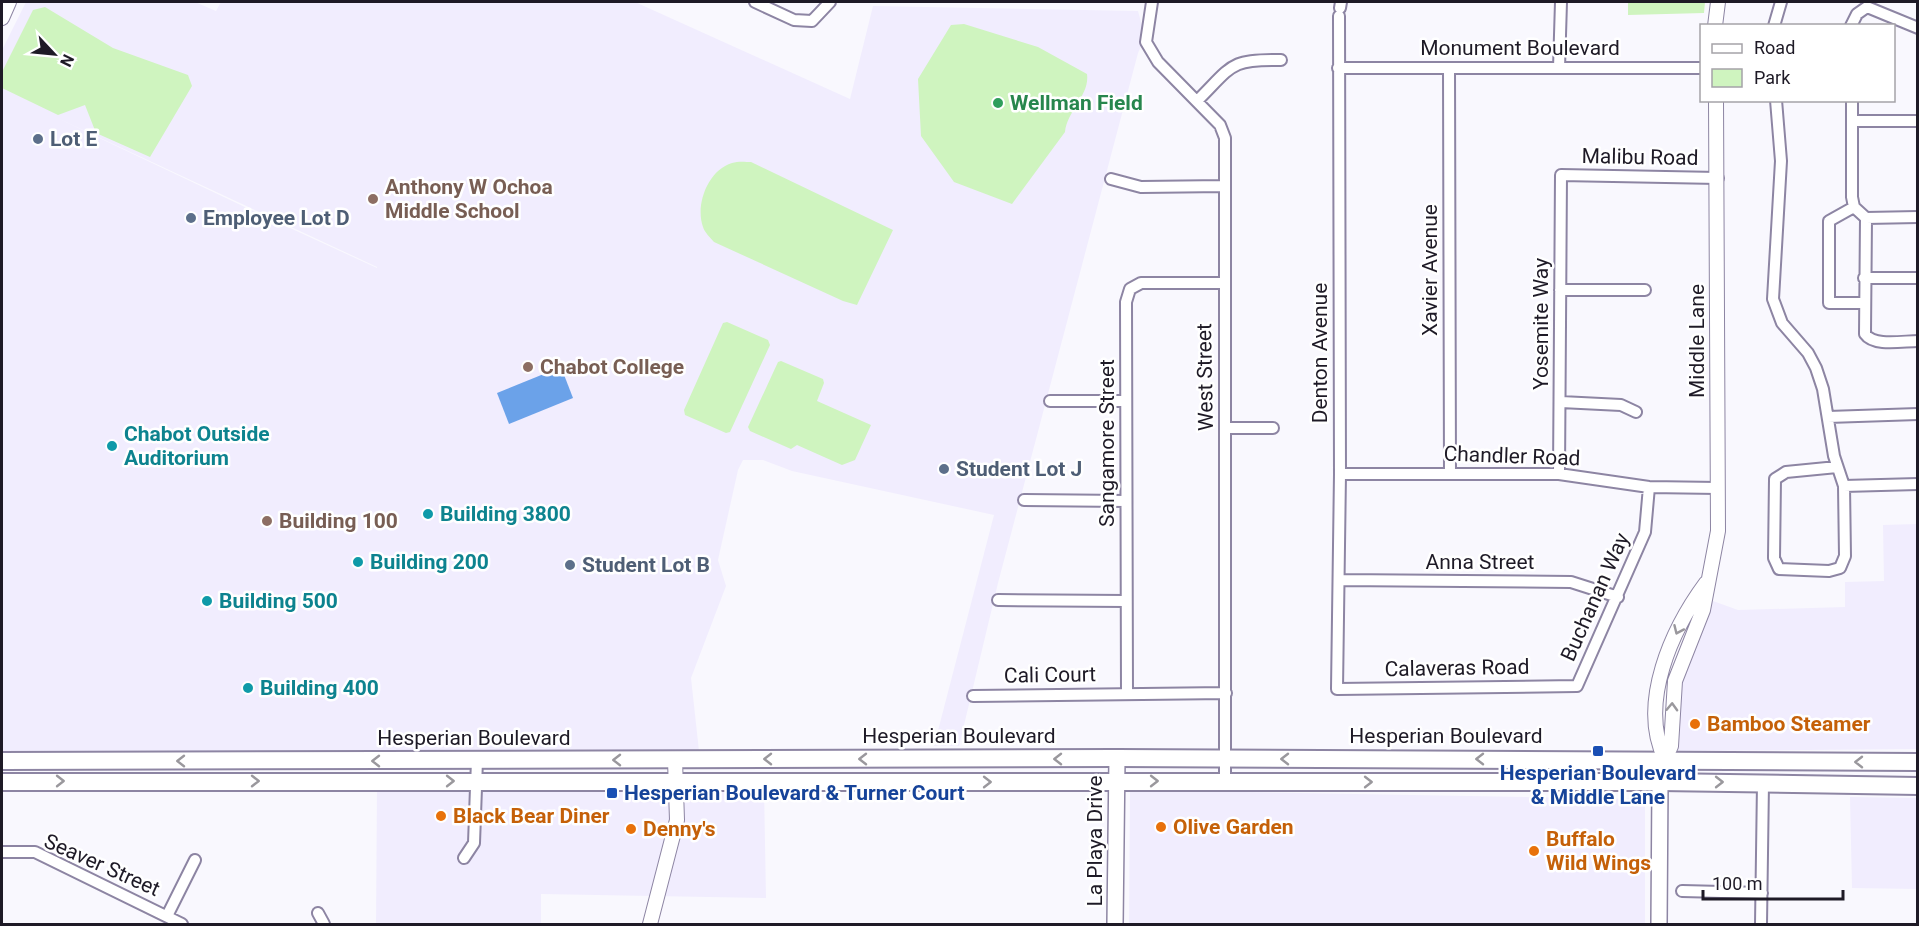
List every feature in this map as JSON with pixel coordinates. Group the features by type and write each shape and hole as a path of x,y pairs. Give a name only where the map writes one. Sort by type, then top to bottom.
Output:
{"main road":[{"name":"Hesperian Boulevard","path":"2,762 1117,758 1917,762"},
{"name":"La Playa Drive","path":"1115,924 1117,758"},
{"path":"1659,924 1660,782 1665,759"},
{"name":"Hesperian Boulevard","path":"2,782 1660,782 1917,786"}],"street":[{"path":"2,18 9,2"},
{"path":"755,2 794,20 812,21 824,11 830,2"},
{"name":"West Street","path":"1152,2 1146,42 1158,62 1198,100 1220,125 1225,138 1225,782"},
{"path":"1559,68 1561,2"},
{"path":"1715,24 1718,2"},
{"path":"1775,24 1781,2"},
{"path":"1852,24 1863,4 1917,28"},
{"name":"Denton Avenue","path":"1337,689 1340,474 1338,68 1340,8"},
{"path":"1198,100 1234,64 1249,59 1281,60"},
{"name":"Monument Boulevard","path":"1338,68 1700,68"},
{"name":"Xavier Avenue","path":"1449,68 1450,473"},
{"name":"Middle Lane","path":"1665,759 1671,746 1675,681 1702,610 1716,542 1718,488 1716,102"},
{"path":"1776,102 1781,171 1773,299 1782,323 1808,353 1816,368 1837,467 1844,486 1845,556 1842,565 1837,570 1779,569 1774,563 1775,479 1786,472 1837,467"},
{"path":"1852,102 1854,207 1866,218 1917,218"},
{"path":"1852,121 1917,121"},
{"name":"Malibu Road","path":"1561,175 1718,178"},
{"name":"Yosemite Way","path":"1560,474 1561,175"},
{"path":"1111,179 1141,187 1224,186"},
{"path":"1854,207 1829,221 1829,303 1864,303"},
{"path":"1866,218 1864,328 1868,338 1878,342 1917,341"},
{"path":"1864,278 1917,278"},
{"name":"Sangamore Street","path":"1127,693 1126,302 1130,289 1141,283 1224,283"},
{"path":"1560,290 1646,290"},
{"path":"1050,401 1126,401"},
{"path":"1561,402 1621,405 1636,412"},
{"path":"1828,417 1917,414"},
{"path":"1225,428 1273,428"},
{"name":"Chandler Road","path":"1340,474 1560,474 1648,487 1718,488"},
{"path":"1844,486 1917,484"},
{"name":"Buchanan Way","path":"1577,686 1645,532 1648,487"},
{"path":"1024,501 1126,501"},
{"name":"Anna Street","path":"1339,580 1570,582 1617,597"},
{"path":"998,600 1126,601"},
{"name":"Calaveras Road","path":"1337,689 1577,686"},
{"name":"Cali Court","path":"973,696 1226,693"},
{"path":"464,858 474,843 477,760"},
{"path":"650,924 675,827 677,782 675,760"},
{"path":"1761,924 1764,783"},
{"name":"Seaver Street","path":"2,852 35,852 182,924"},
{"path":"167,916 195,860"},
{"path":"1682,891 1762,893"},
{"path":"318,913 324,924"}],"shaded area":[{"name":"Chabot College","path":"26,2 195,2 216,11 221,2 635,2 850,99 873,6 1138,11 1145,37 1138,53 998,583 959,746 934,746 994,515 792,471 763,460 743,460 738,470 718,560 726,586 691,678 699,751 2,753 2,50","holes":["53,116 377,267 264,216"]},
{"path":"1917,524 1917,749 1678,751 1682,685 1693,643 1713,601 1738,610 1845,607 1845,582 1884,581 1883,525"},
{"path":"377,788 764,788 766,898 541,894 541,924 376,924"},
{"path":"1130,790 1645,799 1645,924 1129,924"},
{"path":"1850,797 1917,798 1917,889 1852,888"}],"green space":[{"path":"1628,2 1705,2 1704,13 1628,15"},
{"path":"45,7 113,48 188,75 192,86 150,157 96,133 85,105 58,115 2,88 2,72 33,10"},
{"name":"Wellman Field","path":"964,24 1038,47 1087,74 1085,89 1065,132 1012,204 954,182 921,136 918,79 951,25"},
{"path":"751,162 893,230 857,305 843,301 714,242 706,233 701,218 701,209 702,199 710,181 716,173 732,163"},
{"path":"727,322 768,340 770,345 730,432 726,433 685,415 684,410 723,323"},
{"path":"781,361 823,379 824,383 817,401 871,425 855,460 842,465 797,445 791,449 750,431 748,427 778,362"}],"water":[{"path":"561,367 573,398 509,424 497,393"}],"place":[{"name":"Wellman Field","path":"998,103"},
{"name":"Lot E","path":"38,139"},
{"name":"Anthony W Ochoa Middle School","path":"373,199"},
{"name":"Employee Lot D","path":"191,218"},
{"name":"Chabot College","path":"528,367"},
{"name":"Chabot Outside Auditorium","path":"112,446"},
{"name":"Student Lot J","path":"944,469"},
{"name":"Building 3800","path":"428,514"},
{"name":"Building 100","path":"267,521"},
{"name":"Building 200","path":"358,562"},
{"name":"Student Lot B","path":"570,565"},
{"name":"Building 500","path":"207,601"},
{"name":"Building 400","path":"248,688"},
{"name":"Bamboo Steamer","path":"1695,724"},
{"name":"Hesperian Boulevard & Middle Lane","path":"1598,751"},
{"name":"Hesperian Boulevard & Turner Court","path":"612,793"},
{"name":"Black Bear Diner","path":"441,816"},
{"name":"Olive Garden","path":"1161,827"},
{"name":"Denny's","path":"631,829"},
{"name":"Buffalo Wild Wings","path":"1534,851"}]}
